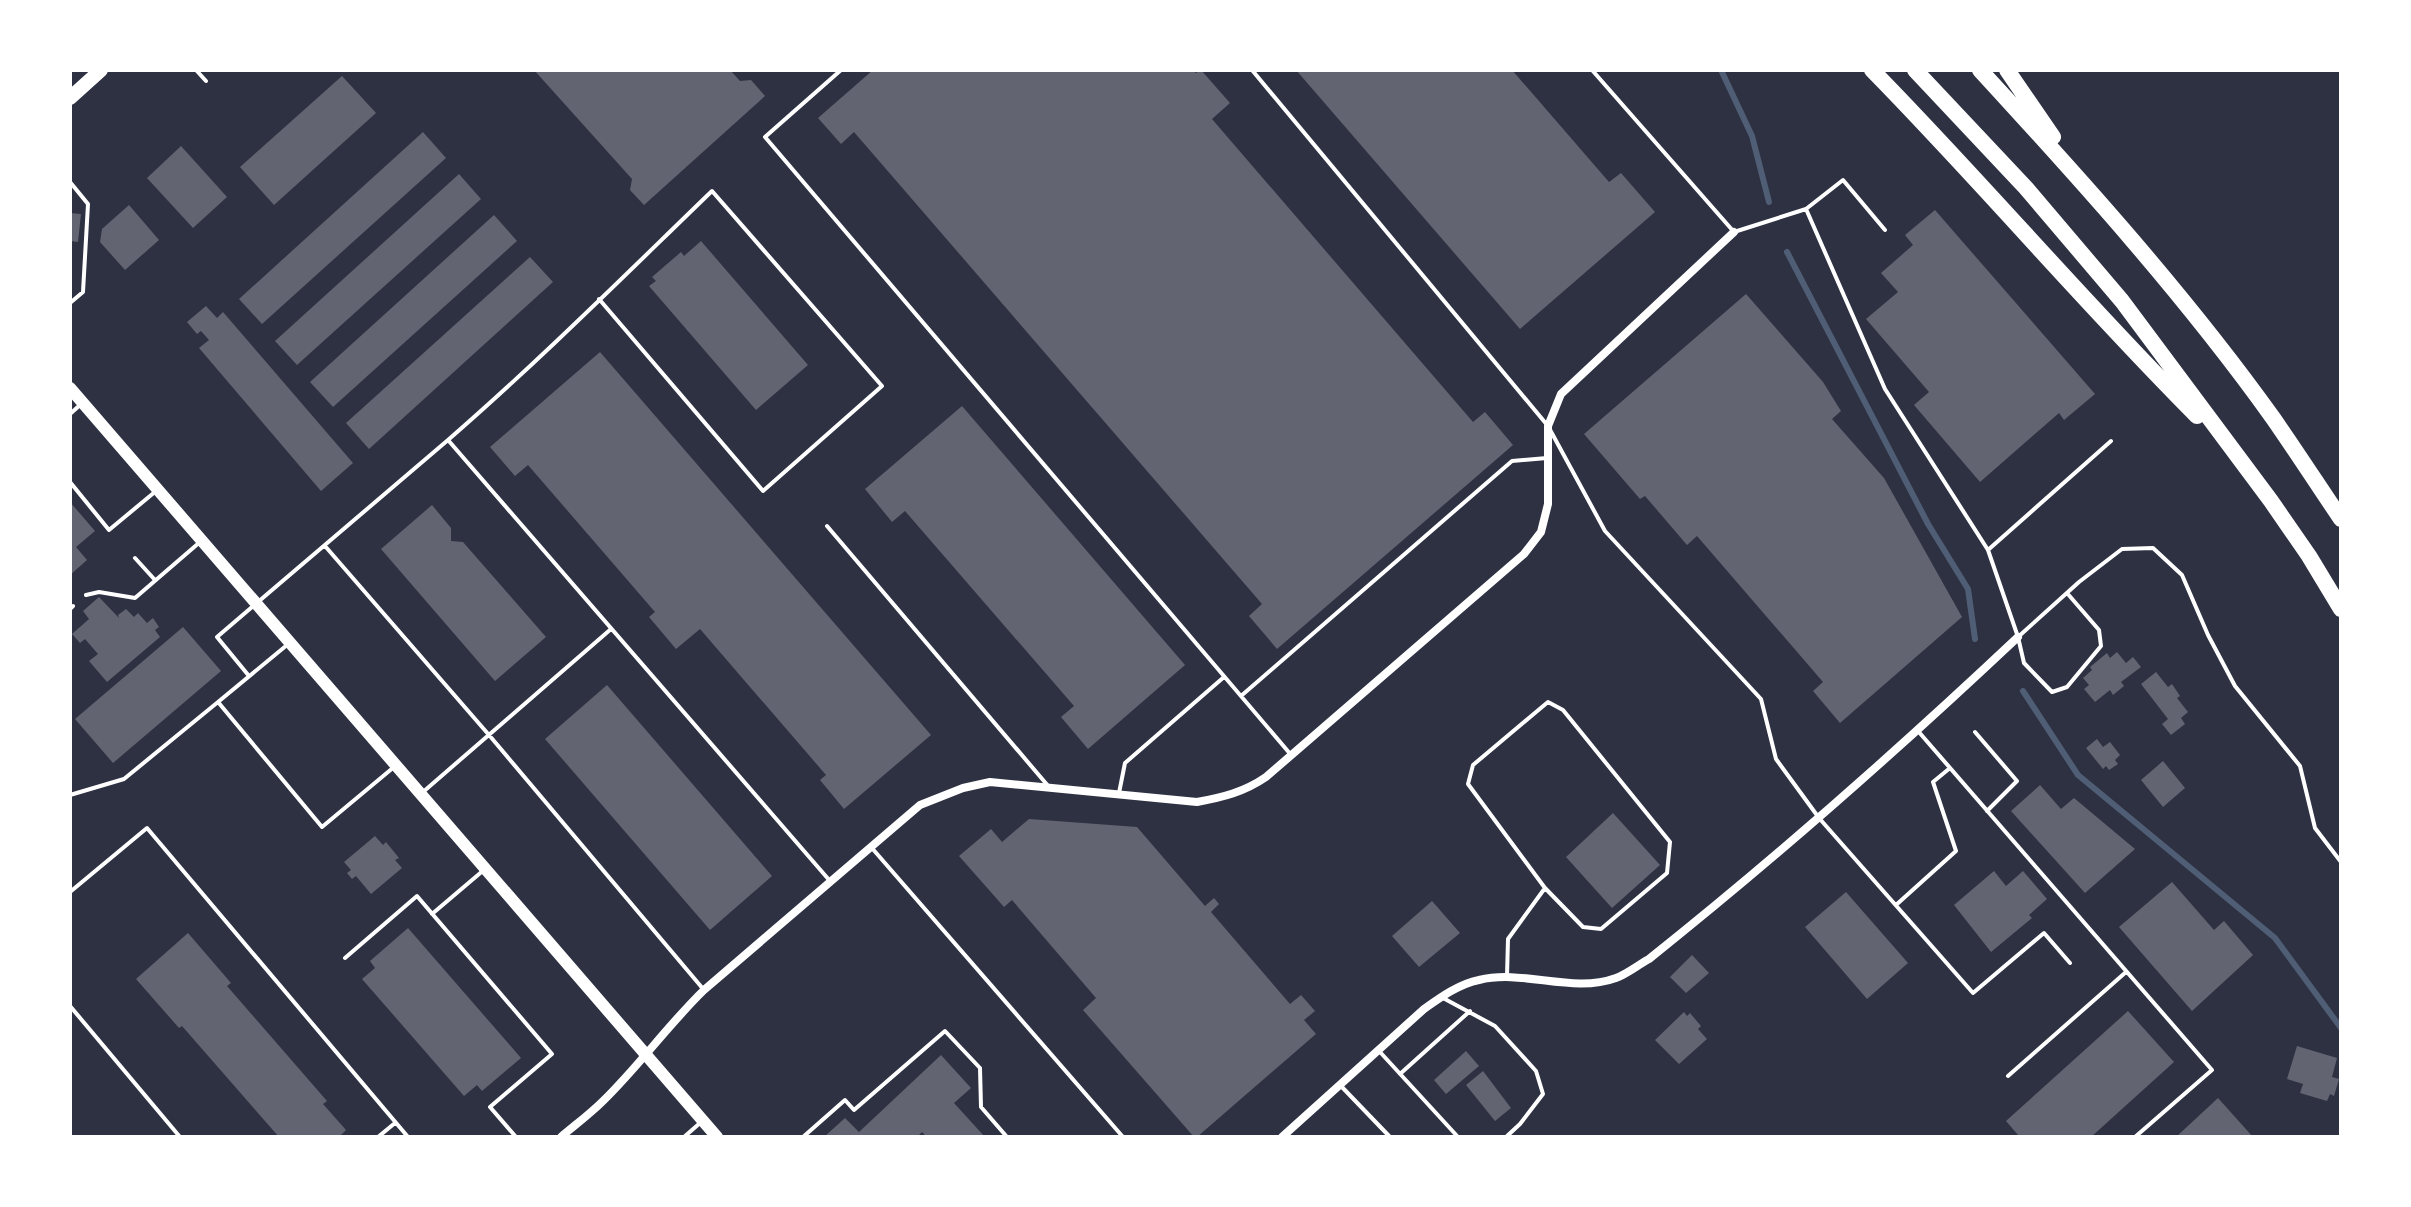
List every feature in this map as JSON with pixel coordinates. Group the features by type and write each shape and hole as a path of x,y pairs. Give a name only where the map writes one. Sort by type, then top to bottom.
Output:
{"highway":[{"path":"1872,70 1975,177 2141,360 2236,455"},
{"path":"1915,70 2026,188 2122,301 2309,556 2341,609"},
{"path":"1980,70 2085,185 2214,341 2272,418 2341,519"},
{"path":"2007,70 2085,185"}],"main road":[{"path":"70,98 101,70"},
{"path":"70,388 717,1137"}],"street":[{"path":"561,1137 603,1101 704,990 920,805 963,788 990,782 1197,802 1247,790 1292,756 1524,554 1541,532 1548,504 1548,426 1561,394 1734,232"},
{"path":"1282,1137 1441,997 1478,980 1507,976 1587,984 1617,978 1659,951 1819,818 2018,637"}],"lane":[{"path":"196,70 206,81"},
{"path":"841,70 765,137 1292,756"},
{"path":"1252,70 1548,426 1605,531 1761,699 1776,759 1819,818 1973,993 2044,933 2070,963"},
{"path":"1592,70 1734,232 1806,209 1843,180 1885,230"},
{"path":"70,182 88,204 83,292 70,303"},
{"path":"249,676 217,637 448,440 712,191 882,386 763,491 599,299"},
{"path":"1806,209 1885,389 1988,550 2024,663 2052,692 2067,687 2101,646 2099,630 2067,593"},
{"path":"70,414 83,403"},
{"path":"448,440 830,881"},
{"path":"1988,550 2111,441"},
{"path":"1241,696 1512,461 1548,458"},
{"path":"70,482 109,530 158,489"},
{"path":"827,526 1049,787"},
{"path":"86,595 99,592 135,598 202,540"},
{"path":"325,546 704,990"},
{"path":"2018,637 2122,549 2153,548 2182,575 2235,686 2300,766 2315,828 2341,862"},
{"path":"135,558 155,580"},
{"path":"421,794 611,629"},
{"path":"70,795 124,779 290,642"},
{"path":"1119,794 1125,763 1224,677"},
{"path":"218,702 322,827 396,765"},
{"path":"1548,702 1563,710 1670,842 1667,873 1601,929 1583,927 1545,888 1468,784 1473,765 1548,702"},
{"path":"1918,731 2212,1070 2135,1137"},
{"path":"1975,732 2017,781 1987,811"},
{"path":"1896,905 1956,851 1933,782 1950,768"},
{"path":"70,892 147,828 408,1137"},
{"path":"871,847 1123,1137"},
{"path":"432,914 485,869"},
{"path":"1507,976 1508,939 1545,888"},
{"path":"345,958 417,896 552,1054 490,1107 516,1137"},
{"path":"2008,1076 2126,972"},
{"path":"1441,997 1495,1026 1536,1071 1543,1094 1506,1137"},
{"path":"70,1006 180,1137"},
{"path":"1400,1074 1470,1011"},
{"path":"803,1137 845,1100 854,1110 945,1031 980,1068 981,1107 1007,1137"},
{"path":"1379,1050 1458,1137"},
{"path":"1340,1085 1390,1137"},
{"path":"684,1137 703,1120"},
{"path":"378,1137 395,1123"}],"building":[{"path":"534,70 730,70 740,81 751,80 765,96 644,205 630,190 632,179"},
{"path":"873,70 1193,70 1196,73 1201,70 1230,103 1212,119 1473,422 1485,412 1513,445 1277,649 1249,616 1262,604 854,132 841,144 818,118"},
{"path":"1296,70 1512,70 1609,182 1621,173 1655,212 1520,329"},
{"path":"342,76 376,113 274,205 240,167"},
{"path":"423,132 446,158 262,324 239,299"},
{"path":"181,146 227,197 193,228 147,178"},
{"path":"459,174 481,199 297,365 275,341"},
{"path":"129,205 159,240 125,270 100,242 102,229"},
{"path":"1935,210 2095,394 2064,420 2059,413 1980,482 1914,405 1929,392 1866,319 1898,292 1881,273 1913,245 1905,235"},
{"path":"70,213 81,214 78,242 70,241"},
{"path":"494,215 517,241 333,407 310,382"},
{"path":"701,241 808,365 756,410 649,286 656,281 652,277 681,252 684,256"},
{"path":"530,257 553,282 369,449 346,423"},
{"path":"1746,294 1823,382 1841,411 1832,419 1884,478 1962,617 1840,723 1813,691 1823,682 1697,536 1687,545 1645,496 1640,499 1584,434"},
{"path":"206,306 217,318 223,312 353,463 321,491 199,348 209,340 201,331 197,334 187,322"},
{"path":"600,352 931,735 844,809 820,780 826,775 700,629 676,649 649,617 655,612 528,465 515,476 490,447"},
{"path":"962,406 1185,665 1088,749 1061,717 1074,706 905,511 892,522 865,489"},
{"path":"70,502 95,531 76,547 87,560 70,575"},
{"path":"432,505 451,528 451,541 463,542 546,637 495,681 381,549"},
{"path":"99,597 119,618 118,615 126,609 134,617 138,613 147,623 153,618 159,627 155,630 160,637 107,682 89,661 98,654 85,639 80,643 72,634 89,619 83,611"},
{"path":"183,627 221,671 113,763 75,719"},
{"path":"2117,652 2126,663 2133,657 2141,667 2121,682 2124,686 2113,695 2110,690 2095,702 2084,689 2089,685 2083,678 2092,670 2090,667 2107,653 2110,658"},
{"path":"2156,672 2168,687 2172,684 2180,696 2177,698 2188,712 2181,718 2185,724 2171,735 2162,724 2168,719 2141,684"},
{"path":"607,685 772,876 710,930 545,739"},
{"path":"2097,739 2103,747 2110,742 2120,755 2115,760 2118,764 2109,770 2106,766 2103,769 2086,748"},
{"path":"2163,761 2185,788 2163,807 2141,780"},
{"path":"2040,785 2061,809 2074,798 2135,849 2085,893 2011,811"},
{"path":"1613,813 1660,865 1612,908 1566,857"},
{"path":"1029,819 1137,827 1205,906 1214,898 1219,904 1211,912 1290,1004 1301,995 1315,1011 1304,1020 1316,1034 1197,1137 1083,1010 1096,998 1012,900 1004,907 959,856 991,829 1002,842"},
{"path":"375,836 383,845 386,842 399,858 395,860 402,868 371,894 356,876 352,879 347,873 351,870 344,862"},
{"path":"1994,871 2006,886 2023,871 2047,899 2029,915 2032,918 1991,952 1954,905"},
{"path":"2172,882 2214,930 2224,921 2253,955 2192,1011 2119,927"},
{"path":"1846,892 1908,963 1867,999 1805,927"},
{"path":"1432,901 1460,933 1419,967 1392,936"},
{"path":"408,928 521,1058 482,1091 477,1085 464,1096 362,979 375,968 370,961"},
{"path":"188,933 231,983 227,986 327,1101 323,1104 346,1130 339,1137 279,1137 182,1026 179,1028 136,979"},
{"path":"1692,955 1709,973 1686,993 1670,977"},
{"path":"2128,1011 2174,1062 2091,1137 2016,1137 2018,1135 2006,1121"},
{"path":"1684,1012 1687,1016 1690,1013 1707,1039 1679,1064 1655,1040"},
{"path":"2297,1046 2337,1058 2332,1077 2339,1079 2334,1096 2330,1094 2327,1101 2300,1093 2303,1084 2287,1079"},
{"path":"1466,1051 1479,1066 1446,1094 1434,1080"},
{"path":"941,1055 971,1088 954,1103 985,1137 927,1137 922,1132 917,1137 824,1137 845,1118 859,1132"},
{"path":"1483,1071 1511,1108 1495,1121 1466,1085"},
{"path":"2218,1098 2253,1137 2176,1137"}],"waterway":[{"path":"1721,70 1752,136 1769,202"},
{"path":"1787,252 1928,524 1968,589 1975,639"},
{"path":"2023,691 2078,775 2275,938 2341,1028"}]}
